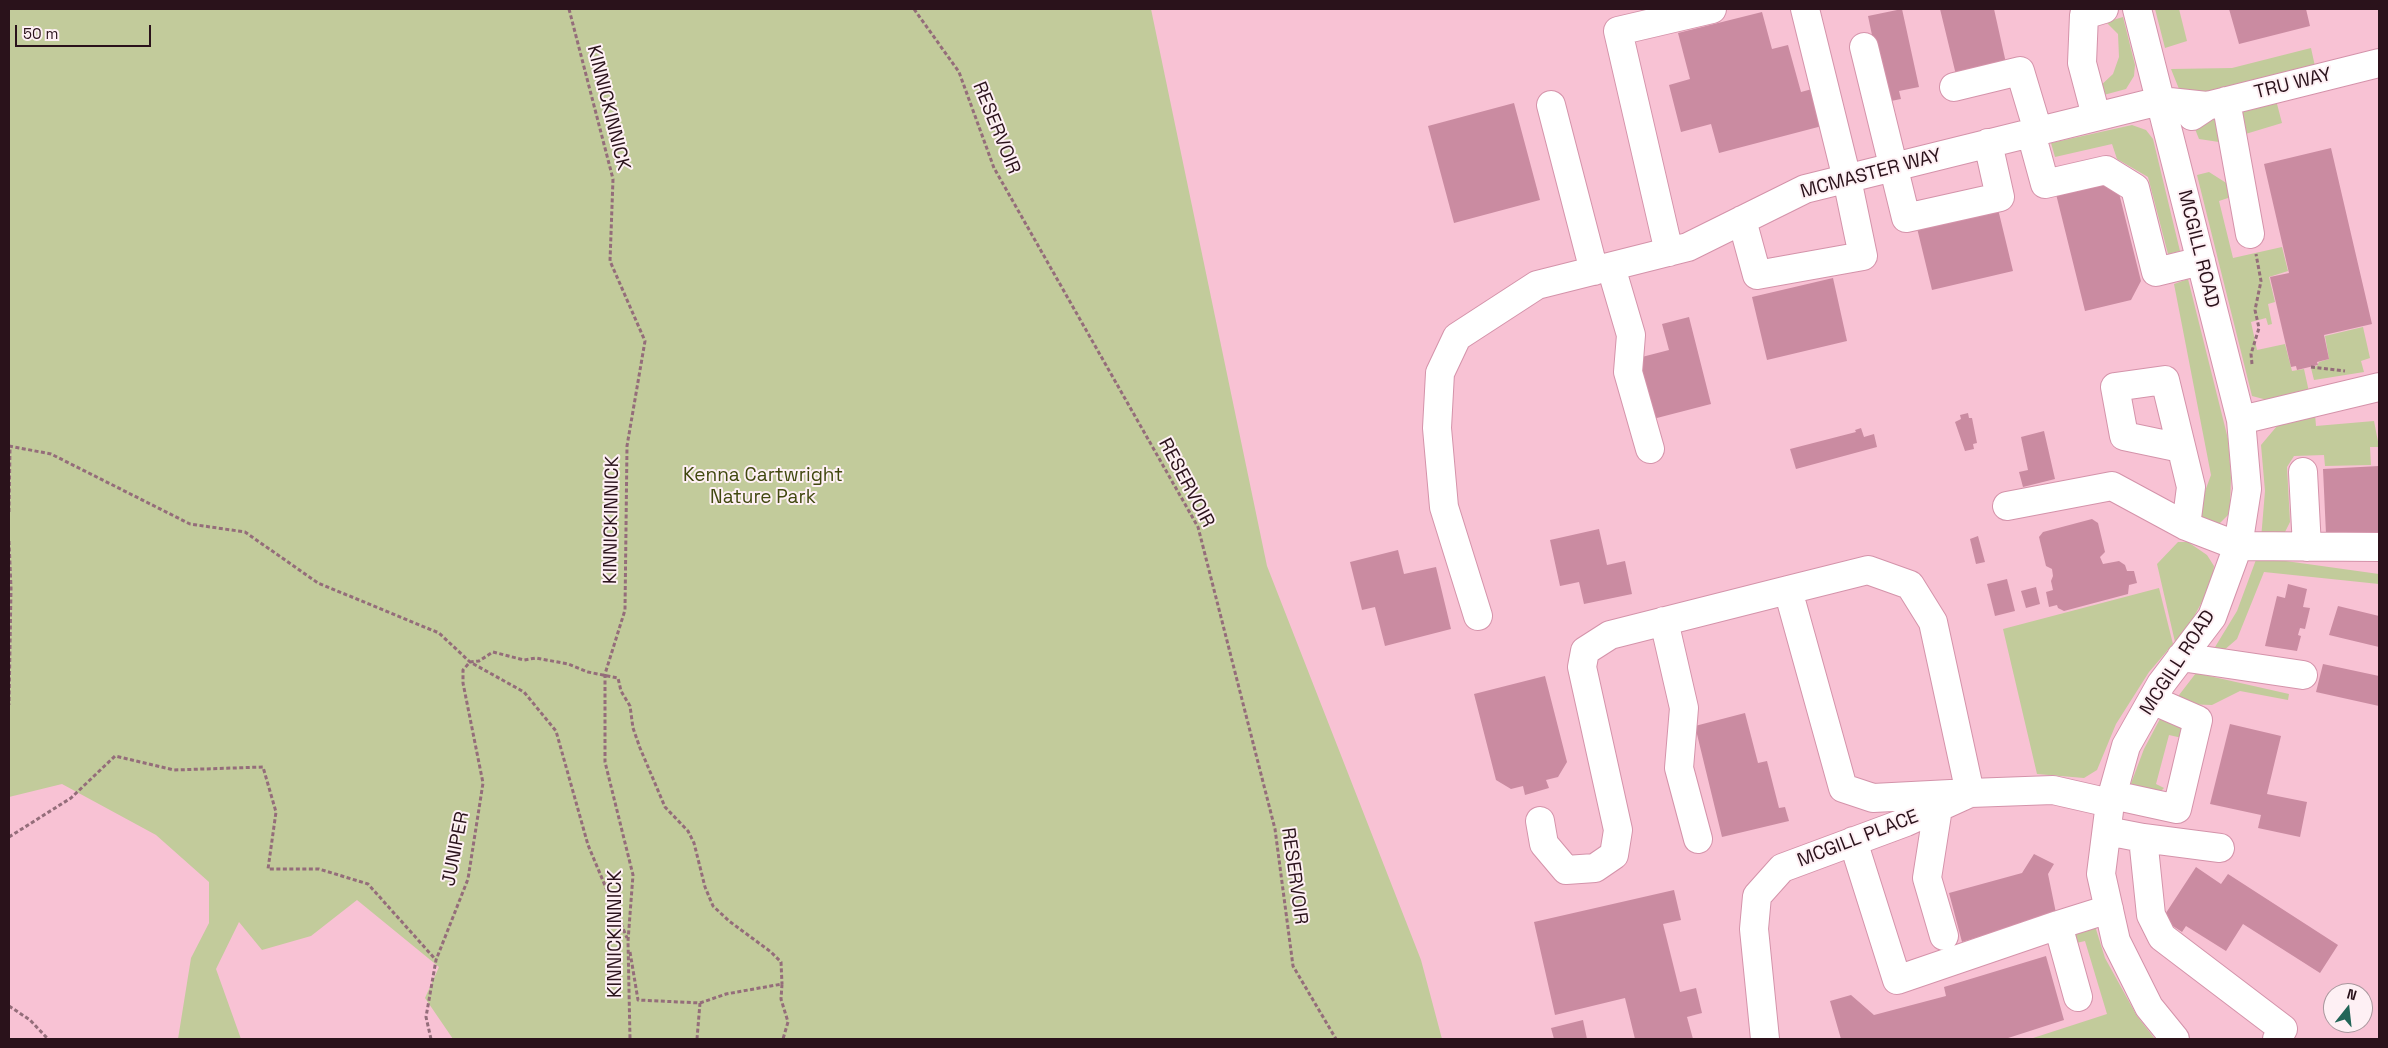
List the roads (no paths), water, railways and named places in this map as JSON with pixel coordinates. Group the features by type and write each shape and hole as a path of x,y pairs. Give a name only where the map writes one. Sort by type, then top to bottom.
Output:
{"street":[{"path":"1669,252 1618,32 1712,9"},
{"path":"1742,220 1757,275 1863,256 1804,9"},
{"path":"2096,116 2082,63 2084,15 2104,9"},
{"name":"MCGILL ROAD","path":"2137,9 2241,420 2247,488 2238,546 2212,617 2181,657 2152,700 2126,746 2112,799 2101,874 2116,940 2149,1007 2175,1039"},
{"path":"1864,47 1906,218 2000,197 1988,143"},
{"name":"TRU WAY","path":"2217,103 2379,63"},
{"path":"1954,87 2020,72 2045,184 2106,170 2136,188 2156,272 2201,261"},
{"name":"MCMASTER WAY","path":"1478,616 1444,506 1437,428 1440,373 1457,337 1537,286 1688,247 1805,189 2160,101 2217,103"},
{"path":"2168,132 2217,103 2253,243"},
{"path":"1551,105 1602,269 1631,335 1628,372 1650,449"},
{"path":"2241,420 2379,387"},
{"path":"2182,448 2191,487 2186,526"},
{"path":"2303,472 2307,547"},
{"path":"2006,506 2112,486 2186,526 2238,546 2379,547"},
{"path":"1540,821 1544,844 1566,870 1595,868 1614,855 1618,830 1582,666 1586,652 1610,635 1664,622 1788,590 1868,570 1910,585 1933,622 1970,793 1873,798 1843,788 1788,590"},
{"path":"1664,622 1684,708 1679,768 1698,839"},
{"path":"2181,657 2303,675"},
{"name":"MCGILL PLACE","path":"1764,1039 1754,929 1757,896 1782,868 1906,822 1970,793 2053,790 2177,809 2198,720 2152,700"},
{"path":"1938,808 1927,878 1944,936"},
{"path":"2107,831 2142,838 2220,848"},
{"path":"2142,838 2151,915 2162,937 2283,1029 2277,1039"},
{"path":"1853,841 1897,980 2109,909"},
{"path":"2058,925 2078,997"}],"park label":[{"name":"Kenna Cartwright Nature Park","path":"763,487"}]}
